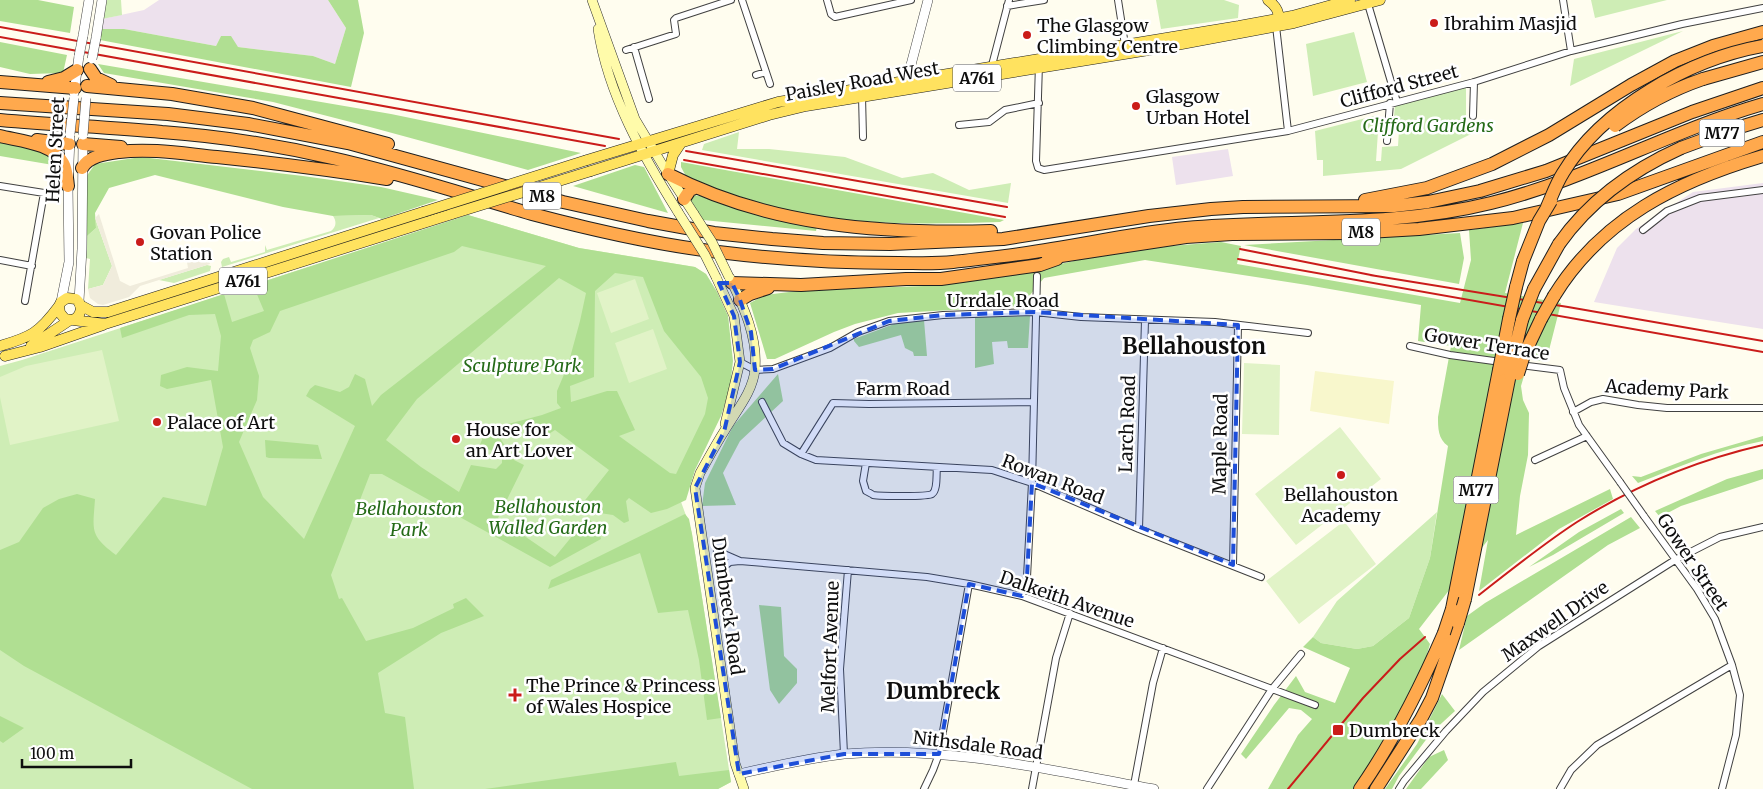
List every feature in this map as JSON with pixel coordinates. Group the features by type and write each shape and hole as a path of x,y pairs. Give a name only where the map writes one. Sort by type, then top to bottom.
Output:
{"highway":[{"name":"M8","path":"1334,206 1427,188 1468,174 1533,144 1675,61 1713,46 1763,32"},
{"path":"1547,208 1563,172 1574,157 1600,129 1624,109 1658,85 1692,67 1729,54 1763,46"},
{"path":"1547,208 1573,168 1587,152 1611,129 1637,110 1669,92 1703,79 1763,62"},
{"path":"91,64 96,78 106,84 130,90"},
{"path":"30,84 62,79 77,70"},
{"path":"0,82 30,84 80,92 130,90 172,94 269,112 399,147 563,202"},
{"name":"M8","path":"0,103 178,115 286,130 338,140 394,154 563,202 648,221 714,232 823,243 890,244 1003,239 1211,209 1394,206 1428,202 1480,191 1546,171 1692,112 1763,88"},
{"name":"M8","path":"0,120 166,132 267,145 359,164 584,227 648,241 698,249 814,261 858,263 949,262 1050,250 1156,231 1230,225 1377,220 1459,210 1544,187 1685,130 1763,104"},
{"name":"M77","path":"1360,789 1404,718 1444,634 1452,609 1522,320 1534,289 1559,244 1581,217 1609,190 1645,166 1681,148 1763,120"},
{"path":"0,136 70,139"},
{"path":"0,136 43,147 55,153 65,166 68,186"},
{"path":"83,140 155,151 310,167 442,187"},
{"name":"M8","path":"949,262 973,266 1010,264 1186,237 1232,234 1402,230 1456,226 1513,218 1618,194 1763,142"},
{"path":"82,168 91,159 108,154 130,151 155,151"},
{"name":"M77","path":"1514,353 1541,318 1567,276 1583,256 1606,233 1643,206 1680,187 1763,156"},
{"name":"M8","path":"668,174 695,188 776,214 810,222 850,228 906,232 971,232 1088,226"},
{"path":"684,199 690,190 695,188"},
{"name":"M77","path":"1376,789 1421,720 1432,698 1465,600 1514,353 1509,319 1524,261 1535,231 1547,208"},
{"path":"724,280 786,285 941,279 1040,265 1069,255"},
{"path":"740,300 760,290 786,285"}],"main road":[{"path":"592,0 597,16 602,52 617,96 649,153"},
{"path":"1268,0 1277,9 1278,22"},
{"name":"Paisley Road West","path":"589,166 649,153 787,110 1126,45 1278,22 1350,0"},
{"name":"Paisley Road West","path":"1039,63 1155,49 1380,0"},
{"name":"Paisley Road West","path":"589,166 643,143 778,102 907,80 991,71"},
{"path":"668,174 673,155 681,143"},
{"name":"Dumbreck Road","path":"649,153 668,174 712,242 734,316 740,362 724,432"},
{"name":"Dumbreck Road","path":"649,153 678,212 705,255 740,300 754,345 755,370 748,393 700,474 695,488 730,733 735,763 744,789"},
{"name":"A761","path":"79,303 93,312 108,312 423,212 589,166"},
{"name":"A761","path":"71,320 105,324 452,214 589,166"},
{"path":"678,212 684,199"},
{"path":"70,298 79,303 79,315 40,341 2,353 37,332 45,325 60,304 70,298"},
{"path":"60,304 62,316 71,320"},
{"path":"2,353 40,347 105,324"}],"street":[{"name":"Helen Street","path":"79,303 82,249 83,140 77,70 88,0"},
{"name":"Helen Street","path":"60,304 69,262 68,186 70,139 80,92 91,64 102,0"},
{"path":"626,50 676,34 674,20 676,18 732,0"},
{"path":"742,0 770,84"},
{"path":"827,0 831,14 835,17 911,0"},
{"path":"907,80 928,0"},
{"path":"991,71 1008,3 1044,0"},
{"path":"1118,0 1126,45"},
{"path":"1562,0 1571,51"},
{"path":"1368,4 1393,102 1387,141"},
{"name":"Clifford Street","path":"1039,103 1036,147 1038,168 1046,170 1288,132 1393,102 1474,82 1571,51 1682,24 1763,8"},
{"path":"1278,22 1288,132"},
{"path":"634,47 650,99"},
{"path":"959,125 989,122 1005,110 1039,103 1039,63"},
{"path":"756,75 766,72"},
{"path":"1473,116 1474,82"},
{"path":"862,96 864,137"},
{"path":"70,139 83,140"},
{"name":"Helen Street","path":"0,186 44,193 25,301"},
{"path":"1643,230 1667,211 1700,198 1763,190"},
{"path":"0,260 32,266"},
{"path":"1022,596 1027,577 1032,483 1037,276"},
{"name":"Urrdale Road","path":"755,370 773,369 830,348 858,332 890,321 942,315 1035,312 1081,317 1195,321 1308,333"},
{"name":"Larch Road","path":"1139,529 1145,320"},
{"name":"Maple Road","path":"1233,565 1238,325"},
{"name":"Gower Terrace","path":"1410,346 1450,355 1560,370"},
{"path":"740,362 755,370"},
{"name":"Gower Street","path":"1560,370 1564,388 1573,412 1587,436 1697,589 1715,619 1732,665 1740,695 1736,735 1722,789"},
{"name":"Academy Park","path":"1573,412 1591,402 1603,399 1667,408 1763,408"},
{"name":"Rowan Road","path":"762,402 784,443 801,454 816,460 992,470 1032,483 1139,529 1261,577"},
{"name":"Farm Road","path":"801,454 833,403 1033,402"},
{"path":"1536,460 1587,436"},
{"path":"866,463 863,481 866,491 872,494 892,496 931,495 935,491 937,467"},
{"name":"Maxwell Drive","path":"1399,789 1446,731 1483,692 1540,646 1675,560 1720,537 1763,527"},
{"name":"Dalkeith Avenue","path":"718,551 740,561"},
{"name":"Dalkeith Avenue","path":"721,568 730,562 740,561 926,577 1022,596 1315,706"},
{"name":"Melfort Avenue","path":"844,754 840,669 848,570"},
{"path":"924,789 939,754 969,584"},
{"path":"1032,789 1056,658 1070,613"},
{"path":"1134,786 1154,677 1163,648"},
{"path":"1207,789 1272,689 1301,654"},
{"path":"1560,789 1571,770 1597,745 1732,665"},
{"name":"Nithsdale Road","path":"739,774 844,754 904,752 939,754 1036,768 1154,789"}],"highlighted area":[{"path":"719,283 732,283 740,300 751,332 755,370 773,369 889,321 943,315 1035,312 1238,325 1233,565 1032,483 1027,577 1022,596 969,584 939,754 844,754 739,774 695,488 724,432 740,362 734,316"}],"shaded area":[{"path":"159,0 328,0 346,28 335,64 313,56 238,47 221,36 216,46 124,29 100,29 102,19 144,10"},
{"path":"1228,149 1233,176 1176,185 1172,157"},
{"path":"1763,183 1763,329 1594,302 1617,248 1636,229 1693,192"},
{"path":"99,214 120,281 130,286 188,268 187,262 207,256 210,264 140,286 129,297 103,305 98,304 90,298 88,289 103,285 112,266 95,218"}],"green space":[{"path":"0,0 38,0 74,7 70,33 0,21"},
{"path":"105,0 121,0 122,15 102,19"},
{"path":"328,0 358,0 364,33 351,87 100,40 100,29 124,29 216,46 221,36 231,36 238,47 313,56 335,64 346,28"},
{"path":"1156,0 1224,0 1239,5 1238,18 1161,29"},
{"path":"1591,0 1667,0 1595,18"},
{"path":"1683,31 1570,86 1574,59"},
{"path":"1354,32 1367,82 1313,96 1306,44"},
{"path":"0,42 67,55 63,73 30,74 0,67"},
{"path":"98,64 391,114 581,153 528,170 273,102 104,73"},
{"name":"Clifford Gardens","path":"1466,87 1466,120 1481,129 1401,169 1323,176 1323,160 1317,160 1315,131 1378,115 1376,161 1381,161 1382,147 1398,146 1399,130 1393,129 1395,105"},
{"path":"739,132 737,149 769,149 845,157 902,178 933,173 969,190 1011,183 1008,203 702,150 704,144"},
{"path":"0,141 17,144 48,154 59,166 0,156"},
{"path":"141,157 381,187 438,200 382,219 371,215 333,216 283,207 155,175 109,188 95,213 96,228 86,237 86,177 95,164"},
{"path":"681,162 1004,220 1000,222 901,223 851,220 802,213 688,180 681,167"},
{"path":"635,165 644,167 668,213 573,186"},
{"path":"692,195 817,226 816,231 703,220 690,199"},
{"path":"371,215 379,218 222,267 221,262 223,259 229,257 231,262 265,252 265,245 267,250 331,231 335,224 333,216"},
{"name":"Bellahouston Park","path":"468,215 579,248 695,267 706,274 717,292 728,316 731,363 679,494 692,534 731,782 718,789 0,789 0,366"},
{"path":"468,215 579,248 695,267 706,274 728,316 733,361 730,388 721,416 695,470 686,500 667,509 651,513 629,498 626,501 629,521 624,523 613,515 593,512 582,504 609,470 555,430 544,437 534,424 500,438 514,460 524,465 498,518 555,557 587,518 597,525 601,539 550,567 382,474 370,474 331,575 339,599 342,598 366,641 413,628 454,608 453,604 466,598 484,616 441,633 378,673 385,713 405,717 414,789 252,789 24,666 0,650 0,550 19,542 43,508 59,499 77,494 95,499 94,525 97,537 116,555 163,497 206,506 223,447 211,380 167,389 160,386 161,375 187,367 218,371 221,336 215,314 189,315 122,338 120,328 224,294 232,322 264,311 253,285","holes":["462,246 546,266 381,395 372,406 365,379 355,374 349,387 340,392 315,385 310,389 306,396 355,426 304,539 263,497 239,442 257,400 259,376 250,348 253,340 270,332 280,311 454,252","615,273 643,277 664,331 701,377 708,398 705,414 676,474 670,473 619,436 635,430 617,391 607,391 571,402 570,386 594,377 595,291","559,278 586,293 568,365 557,391 557,403 561,408 486,430 479,447 502,453 502,463 496,469 471,465 459,492 421,467 386,440 417,399"]},
{"path":"95,218 112,266 103,285 88,289 90,259 86,258 86,237 96,228"},
{"path":"1523,223 1505,293 1561,303 1546,362 1529,359 1521,386 1523,400 1529,413 1528,455 1520,496 1516,535 1610,489 1613,499 1559,529 1479,591 1488,540 1419,629 1430,644 1420,678 1356,789 1268,789 1298,735 1312,719 1301,710 1289,708 1246,759 1241,754 1296,676 1305,692 1335,703 1350,668 1303,647 1313,637 1321,643 1357,649 1373,646 1409,618 1430,558 1448,446 1440,437 1438,417 1451,346 1418,341 1421,305 1145,260 1044,278 1021,306 898,313 855,324 775,359 767,359 750,303 765,295 805,290 924,286 1006,276 1083,259 1158,247 1221,242 1241,246 1237,264 1460,303 1471,260 1469,230"},
{"path":"1460,233 1464,258 1459,284 1244,245"},
{"path":"207,265 211,266 210,271 174,283 159,280"},
{"path":"635,279 649,319 611,333 597,293"},
{"path":"1030,316 1028,348 1008,348 1007,341 992,342 994,364 975,368 975,317"},
{"path":"924,320 927,356 914,356 913,352 905,348 901,335 859,347 854,341 854,339 894,324"},
{"path":"653,329 667,369 629,383 615,343"},
{"path":"102,350 119,421 10,445 0,397 0,377 26,366"},
{"path":"1244,363 1280,365 1279,435 1242,434"},
{"path":"1315,371 1394,381 1389,424 1310,411"},
{"path":"778,374 783,401 740,441 723,473 736,505 702,506 705,483 733,426"},
{"path":"1340,427 1381,479 1296,545 1255,494"},
{"path":"1763,436 1763,441 1715,454 1638,483 1632,476 1641,477 1701,454"},
{"path":"265,440 318,445 322,459 266,457"},
{"path":"1763,469 1763,479 1681,506 1660,517 1655,511 1727,479"},
{"path":"1621,509 1624,513 1529,567 1579,532"},
{"path":"1437,512 1430,558 1409,618 1373,646 1357,649 1321,643 1313,637 1337,601"},
{"path":"685,514 689,519 692,534 721,718 707,720 699,660 688,610 658,613 640,553 548,589 551,580"},
{"path":"1631,517 1640,528 1608,545 1459,650 1467,616 1485,603"},
{"path":"1344,521 1376,564 1299,624 1266,581"},
{"path":"759,605 781,607 784,656 797,669 797,683 779,704 770,690"},
{"path":"1442,694 1455,711 1431,733 1399,776 1392,789 1385,789 1417,744"},
{"path":"0,716 24,728 3,743 0,741"},
{"path":"1444,750 1448,760 1421,789 1406,789 1429,757"},
{"path":"676,762 679,776 729,770 731,782 718,789 485,789"}],"railway":[{"path":"0,27 619,139"},
{"path":"0,37 605,146"},
{"path":"686,151 1007,207"},
{"path":"684,160 1005,217"},
{"path":"1240,249 1376,276"},
{"path":"1238,259 1763,352"},
{"path":"1370,275 1763,341"},
{"path":"1479,595 1564,530 1621,497 1691,466 1763,445"},
{"path":"1288,789 1363,698 1400,659 1425,637"}],"place":[{"name":"Ibrahim Masjid","path":"1434,23"},
{"name":"The Glasgow Climbing Centre","path":"1027,35"},
{"name":"Glasgow Urban Hotel","path":"1136,106"},
{"name":"Govan Police Station","path":"140,242"},
{"name":"Palace of Art","path":"157,422"},
{"name":"House for an Art Lover","path":"456,439"},
{"name":"Bellahouston Academy","path":"1341,475"},
{"name":"The Prince & Princess of Wales Hospice","path":"515,695"},
{"name":"Dumbreck","path":"1338,730"}],"district":[{"name":"Bellahouston","path":"1194,346"},
{"name":"Dumbreck","path":"943,691"}],"park label":[{"name":"Sculpture Park","path":"522,365"},
{"name":"Bellahouston Walled Garden","path":"548,516"}]}
